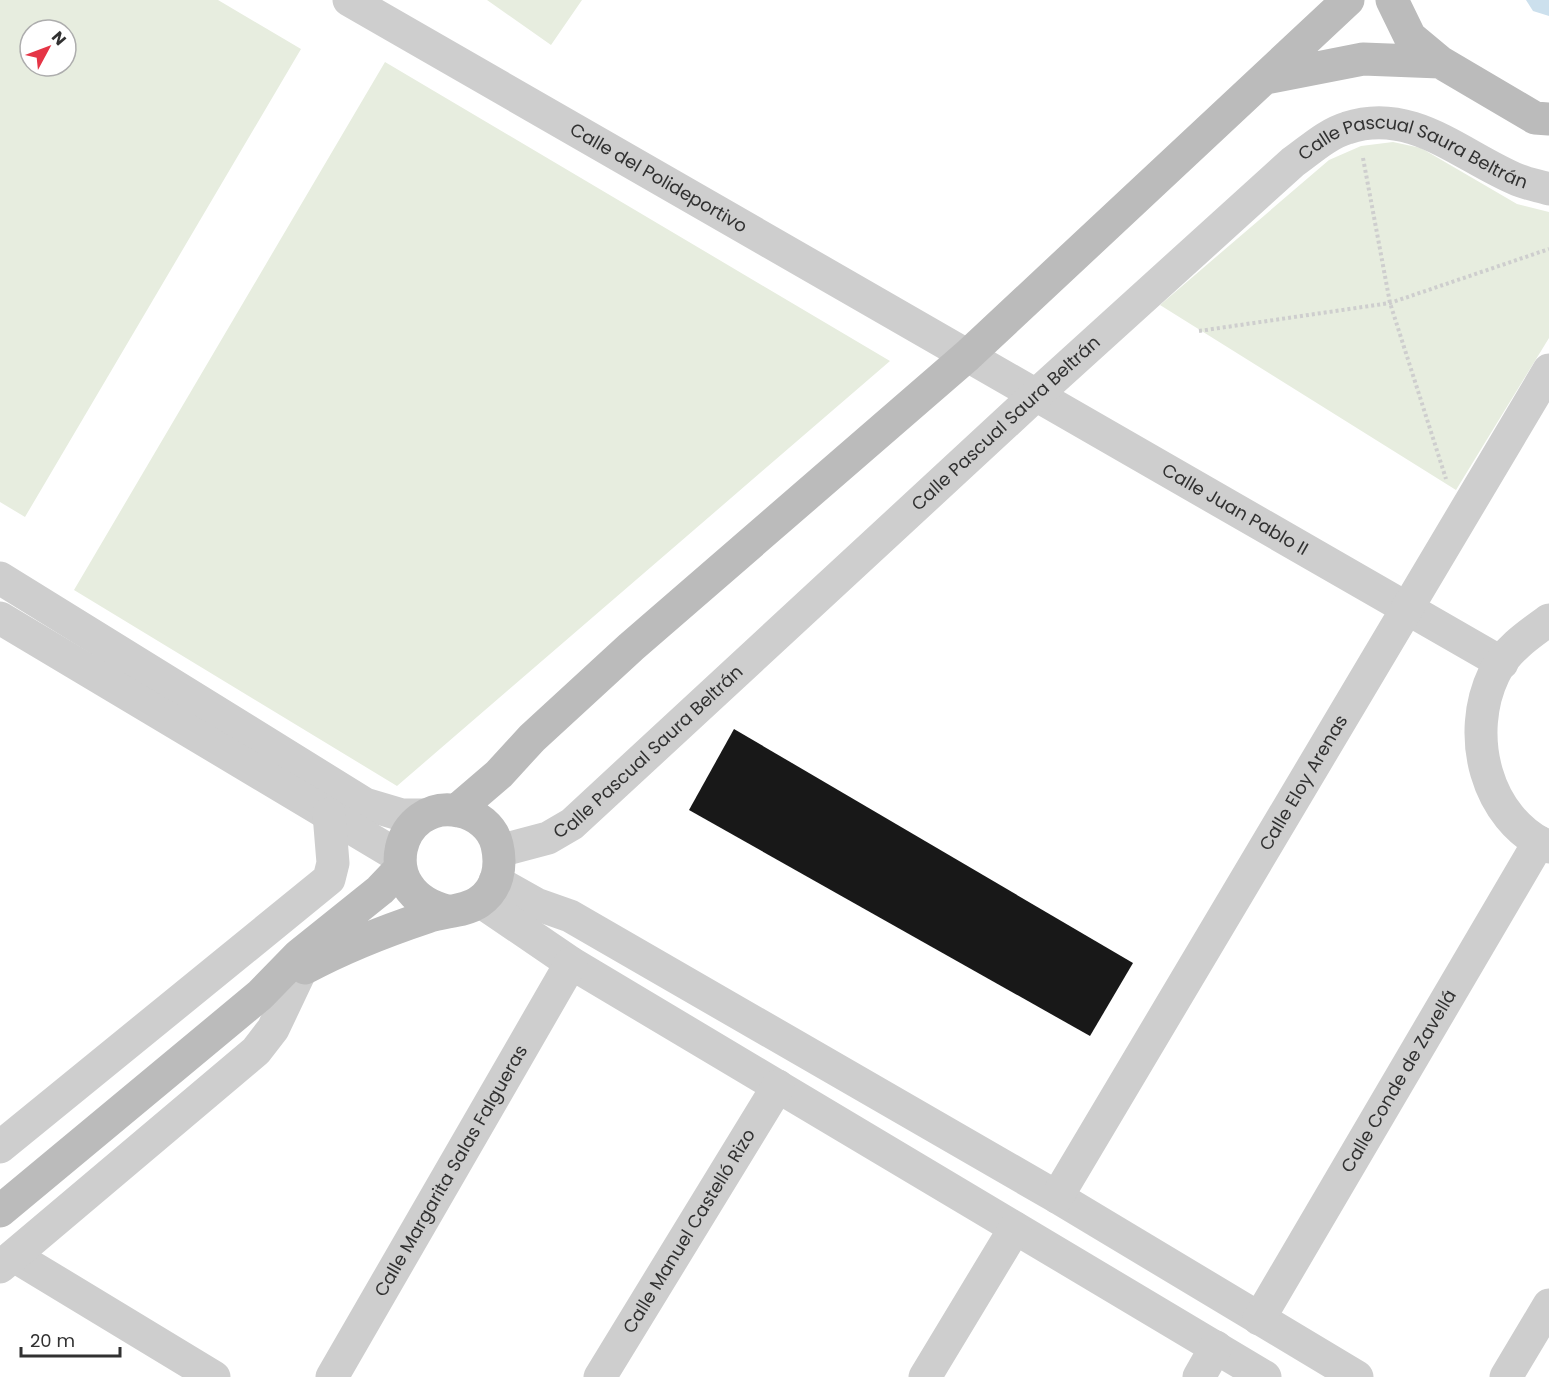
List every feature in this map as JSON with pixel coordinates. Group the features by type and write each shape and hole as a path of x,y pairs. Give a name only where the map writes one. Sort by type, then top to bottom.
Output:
{"main road":[{"path":"447,911 430,907 416,897 406,885 400,863 404,838 414,825 442,813 499,774 532,738 605,670 967,356 1348,0"},
{"path":"1392,0 1410,37 1440,62 1535,118 1549,119"},
{"path":"1266,78 1363,59 1440,62"},
{"path":"307,956 369,938 447,911 464,909 490,864 499,774"},
{"path":"442,813 473,815 490,864"},
{"path":"0,1211 307,956 380,890 400,863"}],"street":[{"name":"Calle del Polideportivo","path":"349,0 967,356"},
{"name":"Calle Pascual Saura Beltrán","path":"490,864 561,832 589,808 1037,394 1293,162 1320,142 1347,128 1375,122 1400,124 1436,135 1519,180 1549,189"},
{"name":"Calle Juan Pablo II","path":"967,356 1037,394 1502,663"},
{"name":"Calle Eloy Arenas","path":"1057,1197 1549,370"},
{"path":"0,578 364,804 402,815 442,813"},
{"path":"1544,845 1510,817 1489,784 1480,747 1482,709 1494,673 1518,642 1549,620"},
{"path":"1,623 328,814 400,863"},
{"path":"0,1147 329,879 333,862 328,814"},
{"name":"Calle Conde de Zavellá","path":"1259,1319 1544,845"},
{"path":"490,864 536,904 570,916 1057,1197 1357,1377"},
{"path":"490,864 571,963 1265,1377"},
{"path":"214,1377 7,1262 256,1051 273,1029 307,956 285,952 231,960"},
{"name":"Calle Margarita Salas Falgueras","path":"332,1377 571,963"},
{"name":"Calle Manuel Castelló Rizo","path":"600,1377 778,1086"},
{"path":"925,1377 1015,1228"},
{"path":"1506,1377 1549,1305"},
{"path":"1199,1377 1216,1347"}],"path":[{"path":"1361,146 1390,303 1449,486"},
{"path":"1199,331 1390,303 1549,249"}],"shaded area":[{"path":"0,0 218,0 301,49 25,517 0,502"},
{"path":"487,0 582,0 551,45"},
{"path":"385,62 890,361 397,786 74,590"},
{"path":"1393,142 1421,148 1517,204 1549,212 1549,338 1456,490 1160,305 1329,160 1361,146"}],"water":[{"path":"1526,0 1549,0 1549,16 1533,11"}],"building":[{"path":"734,729 1133,963 1090,1036 689,810"}]}
